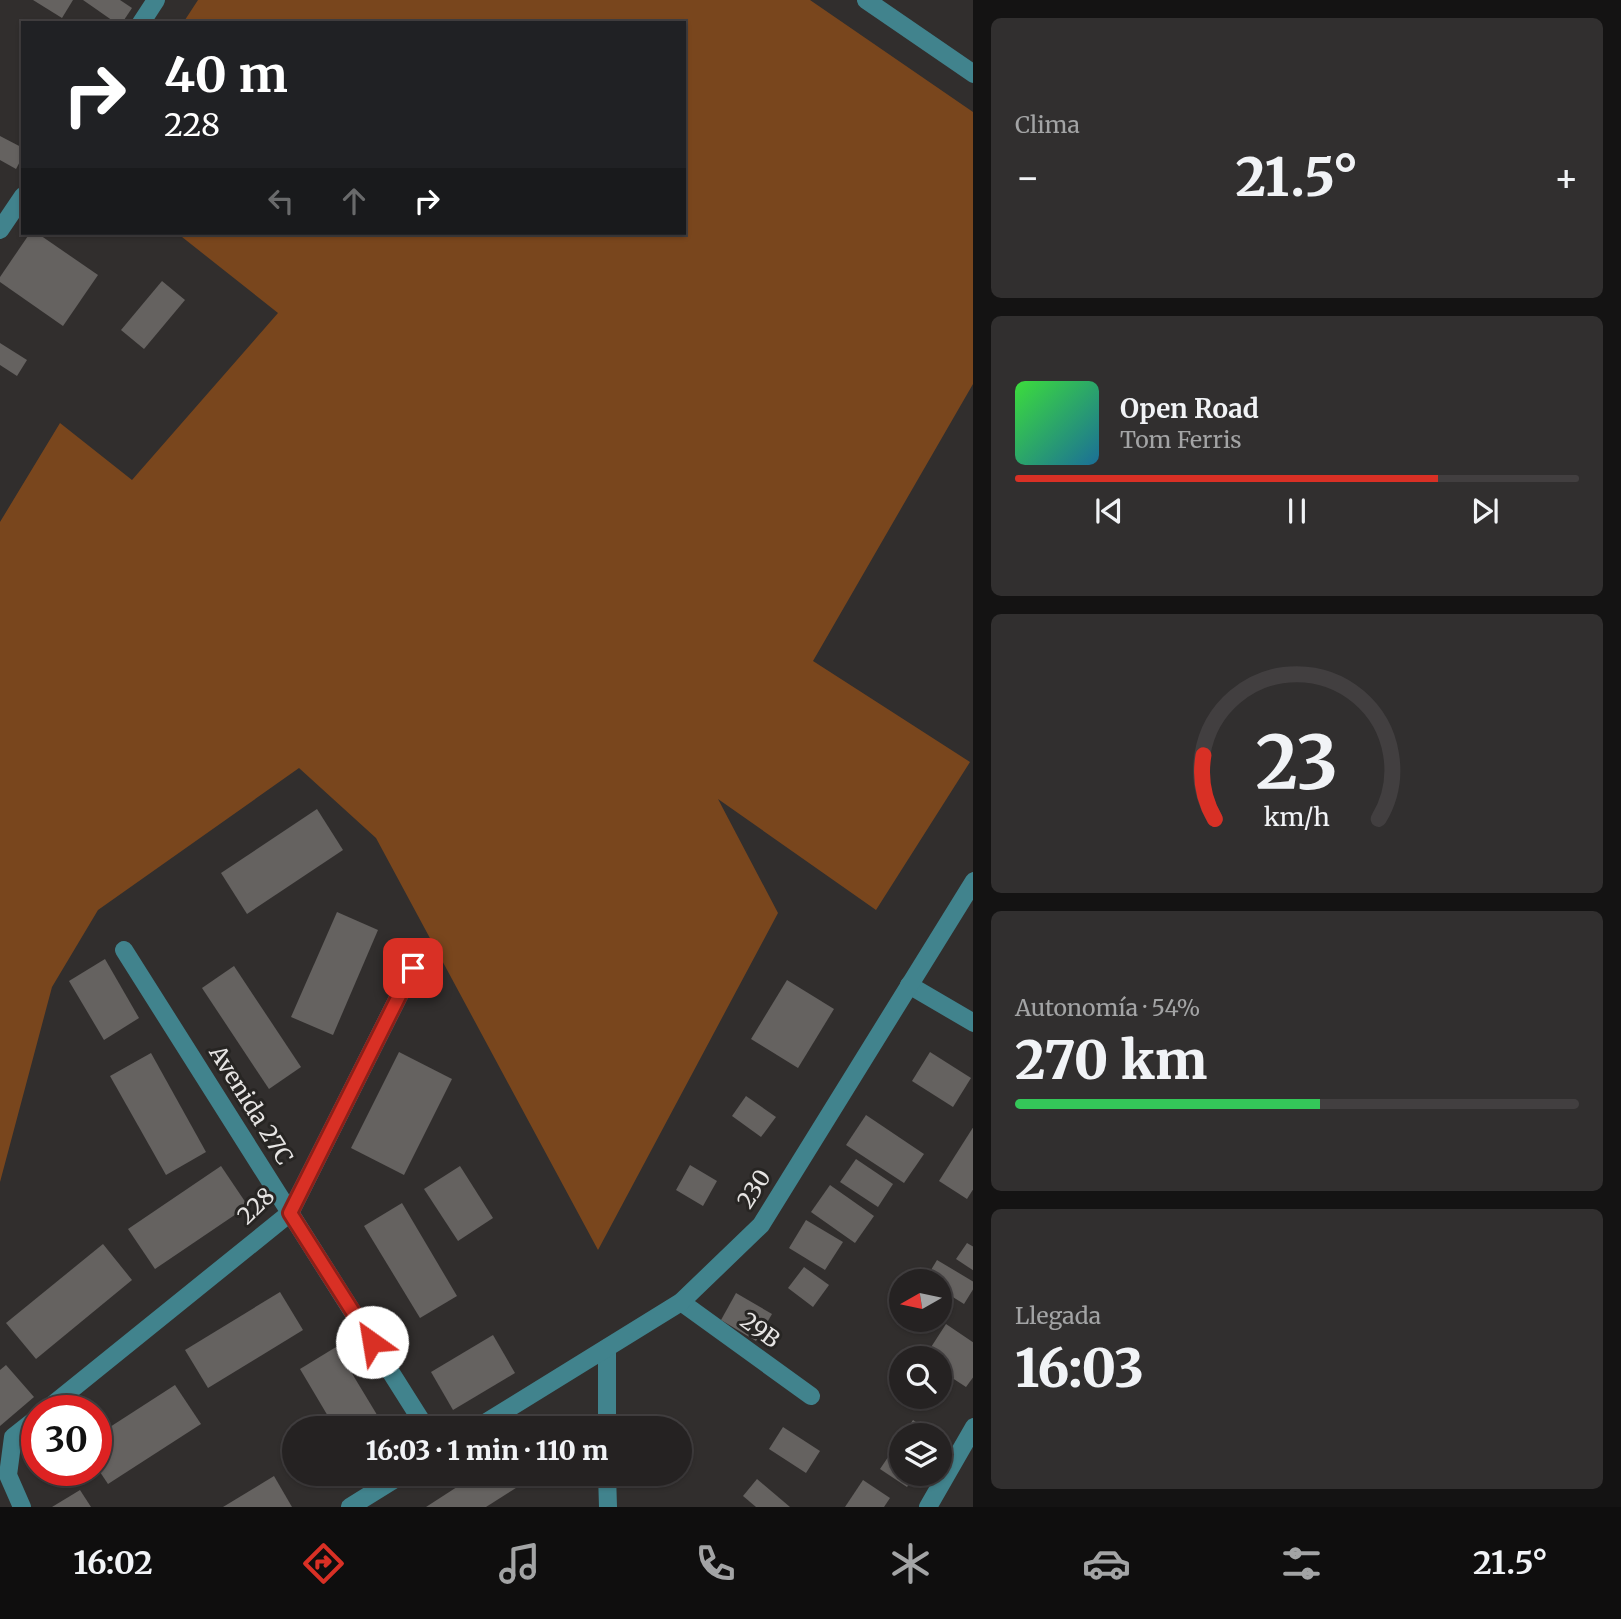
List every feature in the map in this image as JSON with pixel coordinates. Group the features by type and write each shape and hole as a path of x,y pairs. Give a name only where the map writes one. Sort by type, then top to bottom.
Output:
{"street":[{"path":"142,21 156,0"},
{"path":"866,0 891,7 973,73"},
{"path":"0,230 21,198"},
{"name":"230","path":"496,1416 681,1303 761,1225 973,883"},
{"name":"Avenida 27C","path":"124,950 418,1416"},
{"name":"228","path":"65,1395 290,1213 413,968"},
{"path":"909,985 973,1022"},
{"name":"29B","path":"681,1303 811,1396"},
{"path":"607,1348 607,1416"},
{"path":"931,1506 973,1429"},
{"path":"21,1431 13,1437 8,1475 22,1507"},
{"path":"350,1507 384,1486"},
{"path":"607,1486 608,1507"}],"shaded area":[{"path":"198,0 810,0 973,112 973,384 813,661 970,762 876,910 718,799 778,913 598,1250 376,838 299,768 98,910 52,987 0,1182 0,522 60,423 132,480 278,313 180,235 686,235 686,21 184,21"}],"building":[{"path":"33,0 73,0 62,18"},
{"path":"83,0 120,0 132,8 123,21 113,21"},
{"path":"0,136 21,147 21,160 16,169 0,160"},
{"path":"29,235 40,235 98,275 63,326 0,282 0,277"},
{"path":"162,281 185,300 144,349 121,330"},
{"path":"0,343 27,360 17,376 0,365"},
{"path":"317,809 343,850 247,914 221,873"},
{"path":"337,912 378,930 333,1035 291,1017"},
{"path":"105,959 139,1018 104,1040 69,981"},
{"path":"234,966 301,1067 269,1089 202,988"},
{"path":"787,980 834,1009 798,1068 751,1039"},
{"path":"399,1052 452,1079 404,1175 351,1148"},
{"path":"930,1052 971,1078 953,1107 912,1081"},
{"path":"151,1053 206,1152 166,1175 110,1076"},
{"path":"746,1096 776,1117 761,1137 732,1116"},
{"path":"866,1115 924,1154 904,1183 846,1145"},
{"path":"973,1128 973,1190 967,1199 939,1181"},
{"path":"856,1159 893,1184 878,1207 840,1182"},
{"path":"690,1165 717,1181 703,1206 676,1190"},
{"path":"221,1166 248,1206 155,1269 128,1229"},
{"path":"460,1166 493,1218 458,1241 424,1189"},
{"path":"830,1185 874,1216 855,1243 811,1212"},
{"path":"402,1203 457,1296 420,1318 364,1226"},
{"path":"806,1220 843,1242 825,1270 789,1248"},
{"path":"967,1243 973,1246 973,1270 956,1259"},
{"path":"103,1244 132,1280 36,1359 6,1323"},
{"path":"937,1260 973,1281 973,1290 964,1304 952,1296 952,1269 932,1269"},
{"path":"804,1267 829,1285 813,1307 788,1288"},
{"path":"280,1292 303,1330 208,1388 185,1350"},
{"path":"736,1293 772,1314 756,1341 721,1320"},
{"path":"952,1328 973,1342 973,1377 966,1387 952,1378 952,1346 932,1346 941,1332 952,1332"},
{"path":"493,1335 515,1373 453,1410 431,1372"},
{"path":"336,1347 378,1416 328,1416 300,1369"},
{"path":"6,1365 32,1395 21,1395 21,1408 0,1426 0,1370"},
{"path":"175,1385 201,1424 112,1481 112,1426"},
{"path":"783,1427 820,1451 806,1473 769,1449"},
{"path":"889,1456 889,1475 880,1469"},
{"path":"274,1476 292,1507 223,1507"},
{"path":"757,1479 790,1507 756,1507 743,1496"},
{"path":"863,1480 890,1498 884,1507 845,1507"},
{"path":"458,1486 519,1486 486,1507 426,1507"},
{"path":"80,1490 91,1507 52,1507"}],"route":[{"path":"372,1342 290,1213 413,968"}]}
